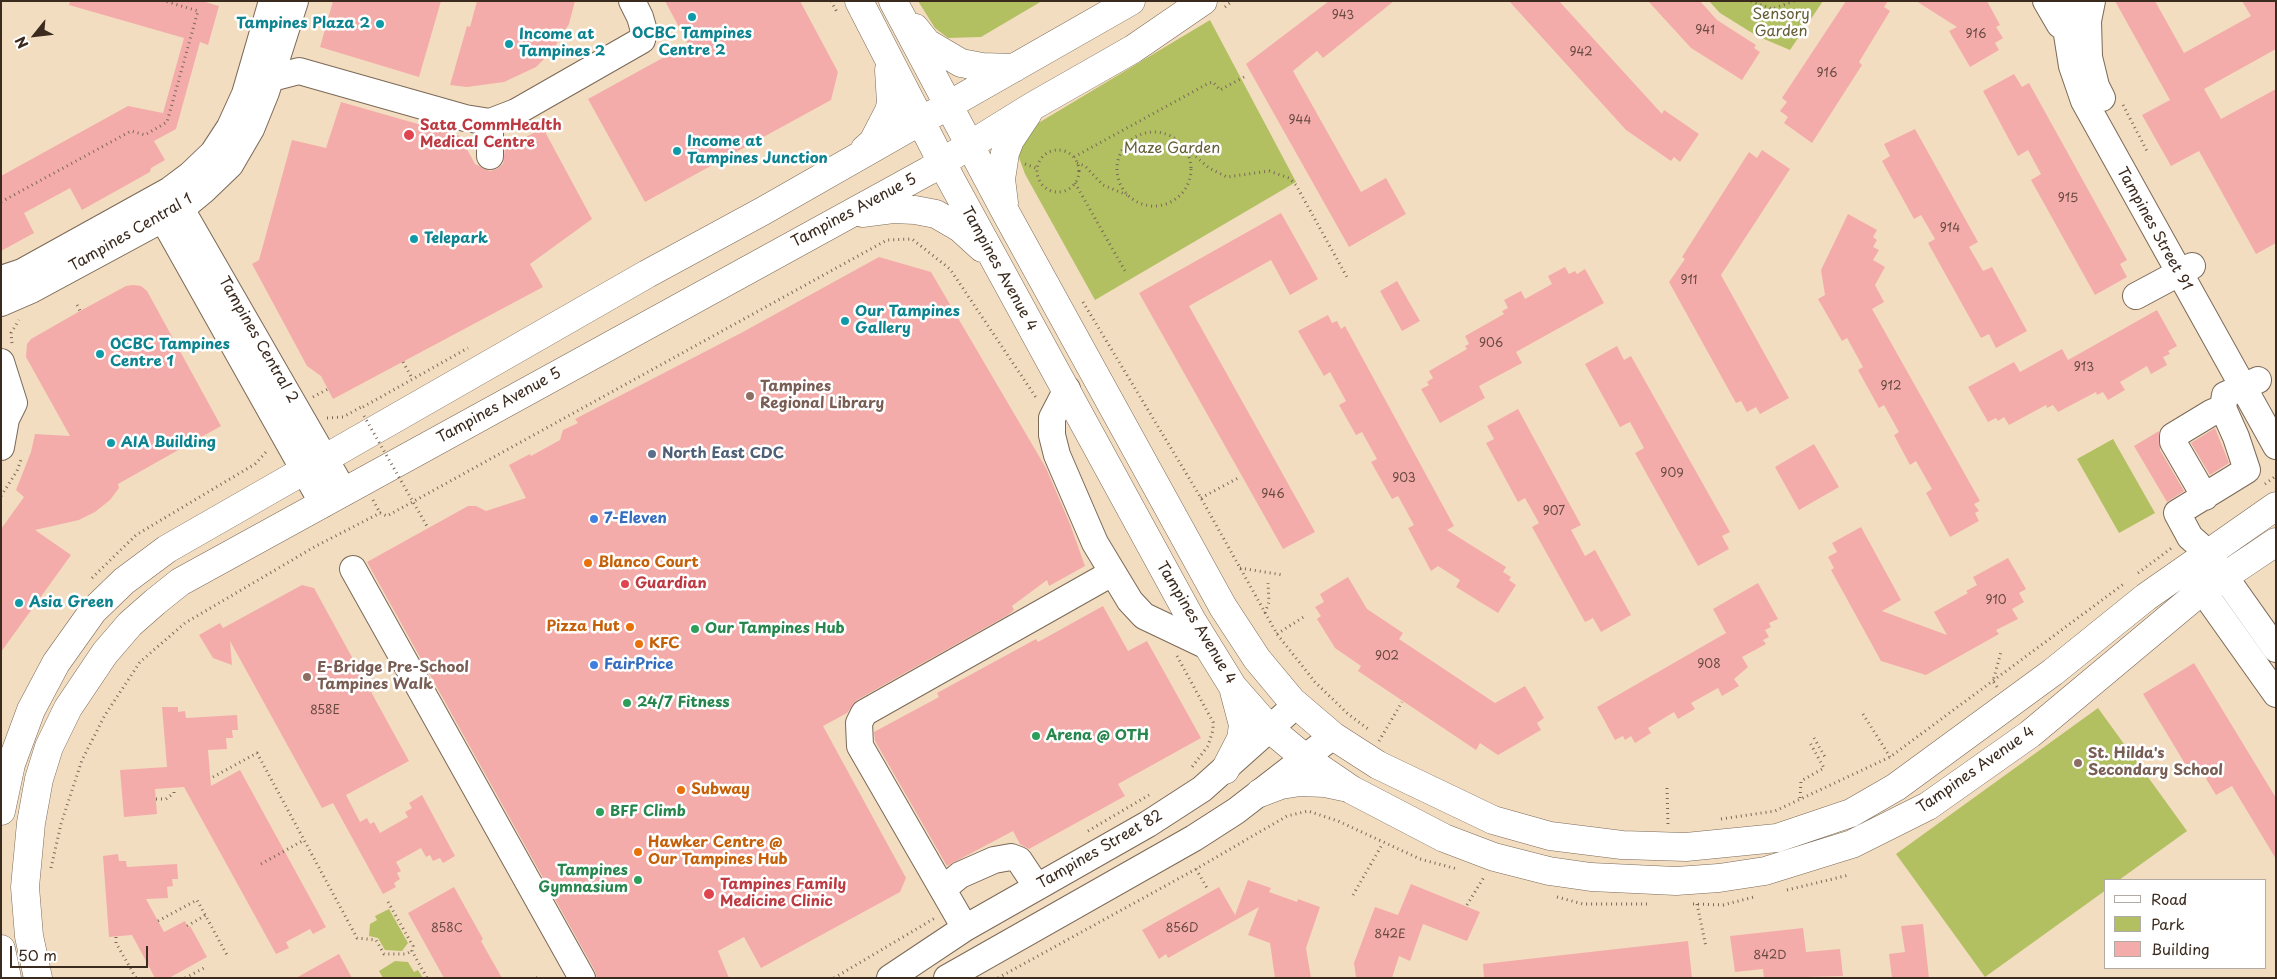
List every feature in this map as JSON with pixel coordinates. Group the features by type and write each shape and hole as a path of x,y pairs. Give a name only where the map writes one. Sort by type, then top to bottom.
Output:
{"main road":[{"name":"Tampines Avenue 4","path":"893,1 1007,215 1223,608 1257,659 1296,705 1333,736 1378,747 1422,788 1493,820 1550,836 1622,845 1686,848 1777,838 1851,813 1896,787 2053,672 2146,597 2276,506"},
{"path":"893,1 927,43 946,56 961,63 982,67 1014,68"},
{"path":"1,811 11,764 31,710 56,663 93,612 124,582 167,549 647,274 920,122 1131,1"},
{"name":"Tampines Avenue 5","path":"38,978 29,936 25,887 31,824 42,771 68,708 105,653 130,624 155,602 180,582 846,216 941,162 1033,106 1211,6"},
{"name":"Tampines Avenue 4","path":"850,9 884,47 920,122 994,260 1067,390 1205,645 1233,687 1270,729 1305,758 1352,790 1444,838 1494,857 1549,871 1591,877 1676,881 1765,872 1852,844 1928,806 2030,734 2214,584 2276,542"},
{"path":"854,159 873,142 891,103 891,82 884,47"},
{"path":"1007,215 1001,179 1004,152 1020,122 1033,106"},
{"path":"846,216 894,208 936,214 960,228 994,260"},
{"path":"1225,770 1241,739 1242,725 1233,687"},
{"path":"1260,793 1281,785 1300,782 1325,783 1352,790"},
{"path":"1,949 7,978"}],"street":[{"name":"Tampines Central 1","path":"167,204 190,175 213,153 230,127 245,94 272,1"},
{"name":"Tampines Central 1","path":"7,302 167,204 204,190 230,165 251,129 272,78 295,1"},
{"path":"272,78 300,71 465,118 490,122 516,112 642,40 644,31 632,1"},
{"path":"2046,1 2060,25 2066,28"},
{"name":"Tampines Street 91","path":"2072,1 2066,28 2072,66 2084,101 2186,270 2251,383 2276,446"},
{"name":"Tampines Street 91","path":"2092,1 2088,20 2089,57 2096,86 2186,270"},
{"path":"490,122 490,156"},
{"name":"Tampines Central 2","path":"167,204 333,498"},
{"path":"2136,296 2186,270"},
{"path":"7,356 14,403 3,414 12,451"},
{"path":"2251,383 2226,395 2223,408 2236,437 2247,470 2177,513 2190,537 2197,560 2214,584 2276,694"},
{"name":"Tampines Street 91","path":"2251,383 2276,409"},
{"path":"1067,390 1052,418 1052,435 1057,455 1095,543 1130,601 1144,616 1205,645"},
{"path":"2205,497 2173,442 2172,436 2223,408"},
{"path":"353,569 582,978"},
{"path":"954,908 860,746 859,723 864,713 1112,573"},
{"path":"2214,584 2276,649"},
{"name":"Tampines Street 82","path":"890,978 954,908 1037,887 1148,824 1202,789 1296,705"},
{"path":"949,977 1194,838 1260,793 1333,736"},
{"path":"954,908 960,875 994,860 1011,857 1019,860 1037,887"}],"path":[{"path":"1,202 131,131 145,135 167,122 198,11 165,1"},
{"path":"831,1 850,9"},
{"path":"1211,6 1232,1"},
{"path":"1751,1 1772,9 1794,1"},
{"path":"1074,157 1209,83 1213,82 1220,90 1244,77"},
{"path":"1077,163 1085,166 1103,185 1148,206 1171,202 1180,195 1190,175 1191,163 1187,152 1180,143 1171,136 1160,132 1148,132 1127,142 1120,152 1117,163 1117,175 1127,195"},
{"path":"1062,150 1074,157 1077,163 1078,177 1075,183 1064,191 1050,191 1044,188 1037,176 1038,162 1048,152 1062,150"},
{"path":"1187,152 1194,155 1209,168 1227,177 1269,171 1289,178 1296,185 1348,279"},
{"path":"1075,183 1126,271"},
{"path":"51,869 61,824 82,760 105,715 140,662 185,623 316,546 380,513 387,516 888,240 912,239 950,269 1052,418"},
{"path":"1080,297 1201,498 1277,634 1315,682 1378,747 1402,702"},
{"path":"7,302 12,333 7,356"},
{"path":"76,305 80,312"},
{"path":"403,362 412,378"},
{"path":"308,400 328,389"},
{"path":"323,416 328,419 342,417 362,406"},
{"path":"364,416 428,528"},
{"path":"1,496 18,471 12,451"},
{"path":"1201,498 1240,477"},
{"path":"2133,576 2165,553"},
{"path":"1240,568 1282,575"},
{"path":"1714,820 1775,811 1890,757 2126,582"},
{"path":"1265,613 1269,602 1268,583"},
{"path":"1277,634 1305,616"},
{"path":"1158,623 1213,722 1213,730 1208,746 1187,773"},
{"path":"1993,682 2001,652"},
{"path":"1863,714 1890,757"},
{"path":"1814,738 1825,757"},
{"path":"1800,798 1801,781 1824,768 1809,741"},
{"path":"213,777 256,753 357,938 376,940 384,954 406,954 412,951"},
{"path":"156,799 166,799 174,793 174,788"},
{"path":"1667,788 1668,821"},
{"path":"1084,833 1153,793"},
{"path":"998,978 1196,869 1287,816 1308,810"},
{"path":"1659,826 1678,826"},
{"path":"261,864 304,840"},
{"path":"1354,895 1383,843"},
{"path":"1196,869 1207,888"},
{"path":"1467,905 1484,877"},
{"path":"158,922 197,900 227,955"},
{"path":"388,902 413,946 412,951 427,978"},
{"path":"1697,904 1706,947"},
{"path":"834,978 954,908"},
{"path":"187,926 206,916"},
{"path":"116,936 116,943 136,978"},
{"path":"185,978 204,968"}],"green space":[{"path":"918,1 1042,1 981,37 948,38 935,28"},
{"name":"Sensory Garden","path":"1709,1 1823,1 1790,50 1757,36 1720,13"},
{"name":"Maze Garden","path":"1210,20 1296,182 1095,300 1025,174 1017,152 1030,128"},
{"path":"2113,439 2155,513 2119,533 2077,459"},
{"name":"St. Hilda's Secondary School","path":"2098,708 2187,831 2120,879 2104,879 2104,891 1985,977 1896,854"},
{"path":"389,909 408,943 402,951 385,950 378,938 369,936 370,924 377,920 375,916"},
{"path":"395,961 408,962 414,972 418,970 423,978 383,978 379,971"}],"building":[{"path":"70,1 202,1 219,6 208,45 200,42 176,129 154,141 165,160 151,168 150,172 82,210 70,188 24,213 34,233 1,251 1,176 128,106 163,113 184,38 69,5"},
{"name":"Tampines Plaza 2","path":"333,1 441,1 419,77 320,47"},
{"name":"Income at Tampines 2","path":"477,1 575,1 569,24 553,50 536,67 504,82 467,87 450,85 467,26 470,27"},
{"name":"Income at Tampines Junction","path":"665,1 800,1 838,72 831,100 645,202 588,99 688,44"},
{"path":"1329,1 1394,1 1323,58 1317,51 1293,71 1361,192 1386,178 1406,214 1349,247 1246,64"},
{"path":"1509,1 1559,1 1662,114 1664,110 1699,134 1680,162 1674,157 1671,161 1626,130"},
{"path":"1648,1 1700,1 1717,20 1756,45 1754,48 1760,52 1742,80 1691,48"},
{"path":"1846,1 1888,1 1884,7 1890,11 1859,62 1862,65 1812,143 1784,123 1788,117 1780,111 1787,102 1782,98"},
{"path":"1916,1 1987,1 2000,25 1996,27 2003,38 1995,43 1999,50 1970,67 1949,31 1957,27"},
{"path":"2115,1 2155,1 2184,53 2251,16 2242,1 2276,1 2276,49 2204,89 2221,119 2276,89 2276,243 2256,254 2199,151 2171,166 2142,115 2170,100"},
{"path":"2014,74 2022,87 2029,83 2127,260 2120,264 2127,277 2095,295 2031,180 2041,174 2028,150 2018,156 1983,91"},
{"name":"Telepark","path":"341,102 460,136 475,164 490,171 497,169 503,164 505,148 543,128 592,219 530,264 543,287 333,399 321,376 307,366 252,264 259,260 292,140 326,148"},
{"path":"1915,129 1978,242 1969,247 1983,271 1992,267 2027,331 1996,348 1989,334 1981,338 1928,243 1935,239 1921,215 1914,219 1882,161 1890,156 1884,144"},
{"path":"1762,150 1790,169 1721,275 1789,398 1760,414 1756,407 1747,412 1741,401 1736,403 1669,282 1685,259 1682,257 1749,152 1757,158"},
{"path":"1281,213 1318,279 1290,295 1271,260 1189,306 1315,532 1283,549 1139,293"},
{"path":"1848,214 1877,230 1873,237 1877,240 1873,247 1879,250 1873,260 1885,267 1875,285 1884,302 1872,309 1980,501 1974,504 1979,511 1975,513 1979,521 1950,537 1926,493 1932,489 1916,461 1910,465 1894,435 1899,432 1884,405 1879,408 1858,370 1863,367 1847,338 1842,341 1818,299 1825,295 1821,270"},
{"name":"Our Tampines Hub","path":"879,257 931,272 1046,468 1070,524 1085,566 1049,586 1047,580 1012,606 1014,610 1008,615 857,700 847,713 823,726 906,878 900,892 761,968 744,937 718,951 729,978 597,978 595,971 367,562 468,506 476,506 486,511 526,498 509,465 530,454 531,456 560,440 563,430 578,423 575,419 741,333"},
{"path":"1565,267 1569,274 1575,271 1577,274 1585,269 1604,303 1516,352 1522,363 1479,386 1485,398 1440,423 1421,389 1429,385 1427,382 1433,378 1429,371 1467,349 1465,346 1469,344 1465,336 1504,314 1502,311 1508,308 1504,300 1521,291 1525,299 1552,284 1548,276"},
{"path":"1397,281 1420,321 1402,331 1380,291"},
{"path":"126,286 141,286 147,291 221,426 118,484 119,488 110,500 95,512 79,520 35,530 71,555 1,652 1,529 24,497 16,490 31,452 35,434 70,436 26,357 27,344 31,339 80,311"},
{"path":"2157,310 2177,346 2168,351 2170,354 2163,357 2167,365 2151,374 2147,366 2120,382 2125,390 2108,400 2103,392 2097,395 2096,392 2058,412 2053,405 2047,408 2046,405 2009,425 2004,417 1998,421 1996,418 1988,422 1968,387 2014,362 2020,372 2062,349 2068,360"},
{"path":"1328,315 1332,323 1337,321 1341,329 1345,326 1454,526 1447,530 1506,567 1503,572 1511,577 1509,580 1516,585 1498,613 1456,587 1460,580 1438,566 1431,571 1408,528 1414,525 1398,496 1392,499 1371,462 1377,459 1362,432 1356,435 1339,405 1346,401 1330,372 1324,376 1298,331"},
{"path":"1617,346 1624,360 1631,356 1730,532 1722,536 1729,549 1698,566 1635,453 1644,448 1630,422 1620,427 1585,364"},
{"path":"1518,409 1581,525 1571,530 1585,556 1595,550 1631,615 1601,632 1593,618 1585,622 1532,527 1539,523 1525,498 1518,502 1486,443 1494,439 1487,426"},
{"path":"2215,428 2229,463 2210,475 2191,443"},
{"path":"2159,431 2160,450 2184,491 2167,502 2134,446"},
{"path":"1814,444 1839,487 1799,510 1775,467"},
{"path":"1861,527 1901,600 1882,611 1947,635 1934,612 1968,593 1966,591 1977,585 1973,577 2008,558 2026,589 2019,593 2024,602 2012,609 2018,619 1996,630 1999,634 1926,675 1881,661 1831,570 1834,568 1828,557 1837,552 1832,543"},
{"path":"1348,577 1367,609 1403,633 1399,639 1495,703 1525,686 1544,718 1537,723 1541,730 1498,755 1480,743 1476,750 1358,671 1361,666 1335,648 1317,619 1321,616 1315,607 1324,602 1320,594"},
{"path":"1758,583 1778,619 1769,623 1771,627 1765,630 1769,637 1763,640 1766,644 1742,657 1748,667 1734,679 1739,686 1722,696 1718,688 1691,703 1695,709 1678,719 1674,712 1648,728 1651,733 1635,743 1631,736 1625,740 1623,736 1615,740 1597,707 1726,633 1713,609"},
{"path":"302,585 314,588 409,761 346,795 360,822 367,818 370,824 374,822 380,833 408,817 405,812 412,808 409,803 422,795 455,856 443,863 440,858 433,861 430,855 426,857 421,848 396,862 401,871 397,873 400,879 394,883 396,887 383,894 333,803 322,808 230,641 232,665 213,658 199,635 220,623 223,628"},
{"name":"Arena @ OTH","path":"1103,606 1128,651 1147,641 1201,738 1118,784 1125,796 1029,849 1020,844 1013,831 947,866 875,741 874,732 939,697 937,693 1036,639 1038,642"},
{"path":"2194,663 2276,798 2276,859 2232,786 2216,795 2199,767 2190,772 2143,694"},
{"path":"162,707 178,707 178,712 185,711 186,718 237,715 238,730 232,730 233,738 226,738 227,749 208,750 211,786 240,770 326,927 313,934 310,929 286,942 289,948 276,954 184,787 155,789 157,814 124,817 120,770 167,767"},
{"path":"118,854 119,861 126,861 127,867 177,864 178,879 172,879 173,886 167,887 168,898 146,899 164,932 185,921 188,928 190,926 207,957 169,978 155,978 132,935 109,937 103,856"},
{"path":"1248,880 1271,888 1269,892 1297,902 1298,899 1320,907 1306,948 1311,978 1275,978 1270,943 1248,935 1259,907 1168,958 1166,954 1159,959 1142,930 1219,887 1235,915"},
{"path":"1411,884 1480,912 1467,941 1423,924 1410,961 1399,956 1392,978 1356,978 1354,963 1375,907 1398,915"},
{"path":"454,887 502,978 444,978 408,913"},
{"path":"1923,924 1929,978 1892,978 1889,954 1905,952 1901,926"},
{"path":"1803,928 1806,952 1840,949 1843,976 1764,978 1763,969 1735,972 1730,936"},
{"path":"1688,941 1692,978 1484,978 1483,964"},
{"path":"339,954 352,978 296,978"}],"place":[{"name":"OCBC Tampines Centre 2","path":"692,17"},
{"name":"Tampines Plaza 2","path":"380,24"},
{"name":"Income at Tampines 2","path":"509,44"},
{"name":"Sata CommHealth Medical Centre","path":"409,135"},
{"name":"Income at Tampines Junction","path":"677,151"},
{"name":"Telepark","path":"414,239"},
{"name":"Our Tampines Gallery","path":"845,321"},
{"name":"OCBC Tampines Centre 1","path":"100,354"},
{"name":"Tampines Regional Library","path":"750,396"},
{"name":"AIA Building","path":"111,443"},
{"name":"North East CDC","path":"652,454"},
{"name":"7-Eleven","path":"594,519"},
{"name":"Blanco Court","path":"588,563"},
{"name":"Guardian","path":"625,584"},
{"name":"Asia Green","path":"19,603"},
{"name":"Pizza Hut","path":"630,627"},
{"name":"Our Tampines Hub","path":"695,629"},
{"name":"KFC","path":"639,644"},
{"name":"FairPrice","path":"594,665"},
{"name":"E-Bridge Pre-School Tampines Walk","path":"307,677"},
{"name":"24/7 Fitness","path":"627,703"},
{"name":"Arena @ OTH","path":"1036,736"},
{"name":"St. Hilda's Secondary School","path":"2078,763"},
{"name":"Subway","path":"681,790"},
{"name":"BFF Climb","path":"600,812"},
{"name":"Hawker Centre @ Our Tampines Hub","path":"638,852"},
{"name":"Tampines Gymnasium","path":"638,880"},
{"name":"Tampines Family Medicine Clinic","path":"709,894"}]}
